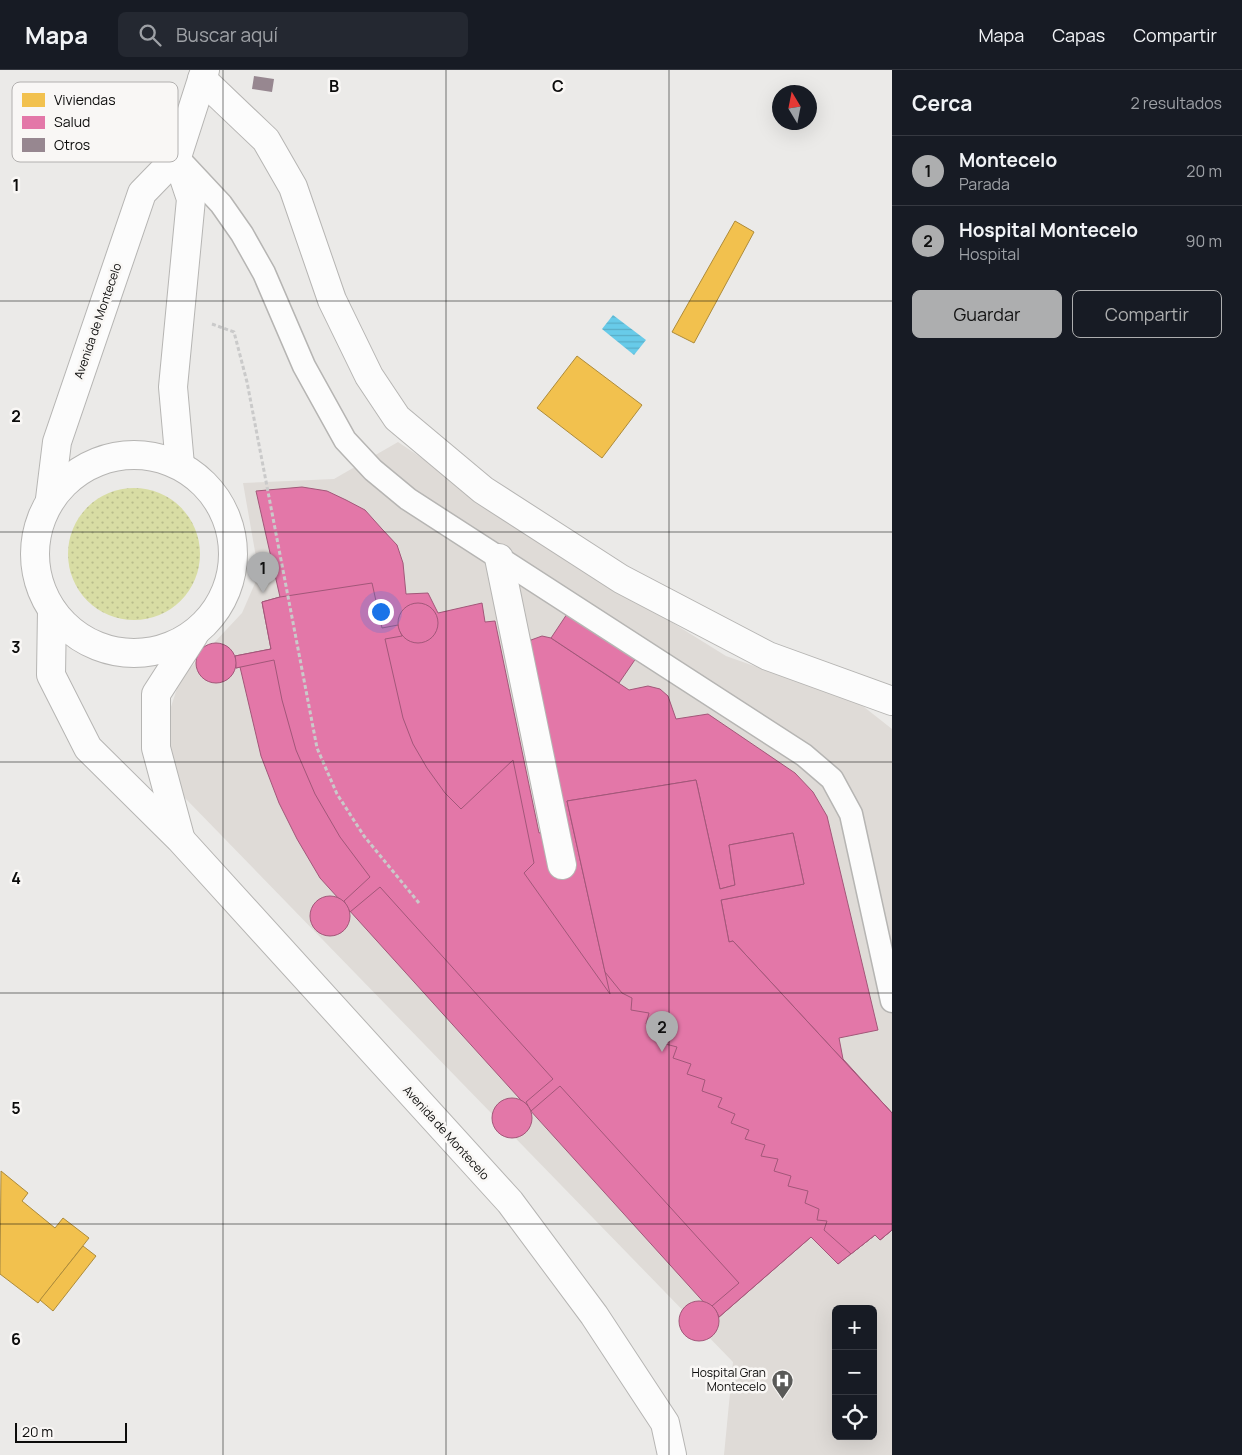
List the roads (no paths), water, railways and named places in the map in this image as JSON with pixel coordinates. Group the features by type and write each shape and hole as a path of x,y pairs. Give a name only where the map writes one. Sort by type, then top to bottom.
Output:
{"street":[{"name":"Avenida de Montecelo","path":"178,154 204,74"},
{"path":"204,74 266,140 293,187 332,300 369,376 397,418 483,490 621,579 768,656 892,701"},
{"path":"178,160 191,199 173,387 180,465"},
{"name":"Avenida de Montecelo","path":"50,499 57,442 142,193 172,162"},
{"path":"145,455 180,465 207,485 225,512 233,544 231,577 218,608 196,632 167,648 135,653 103,649 74,634 52,610 39,584 34,555 38,526 50,499 76,473 108,457 145,455"},
{"path":"499,558 562,866"},
{"name":"Avenida de Montecelo","path":"52,610 52,675 88,748 180,839 510,1202 594,1316 665,1423 672,1455"},
{"name":"Avenida de Montecelo","path":"180,839 156,748 156,694 196,632"}],"lane":[{"path":"178,158 221,204 242,234 264,273 304,366 345,440 374,470 408,499 804,755 832,779 851,814 892,1001"}],"water":[{"path":"613,315 646,340 634,355 602,329"}],"place":[{"name":"Montecelo","path":"263,593"},
{"name":"Hospital Montecelo","path":"662,1052"},
{"name":"Hospital Gran Montecelo","path":"782,1399"}]}
